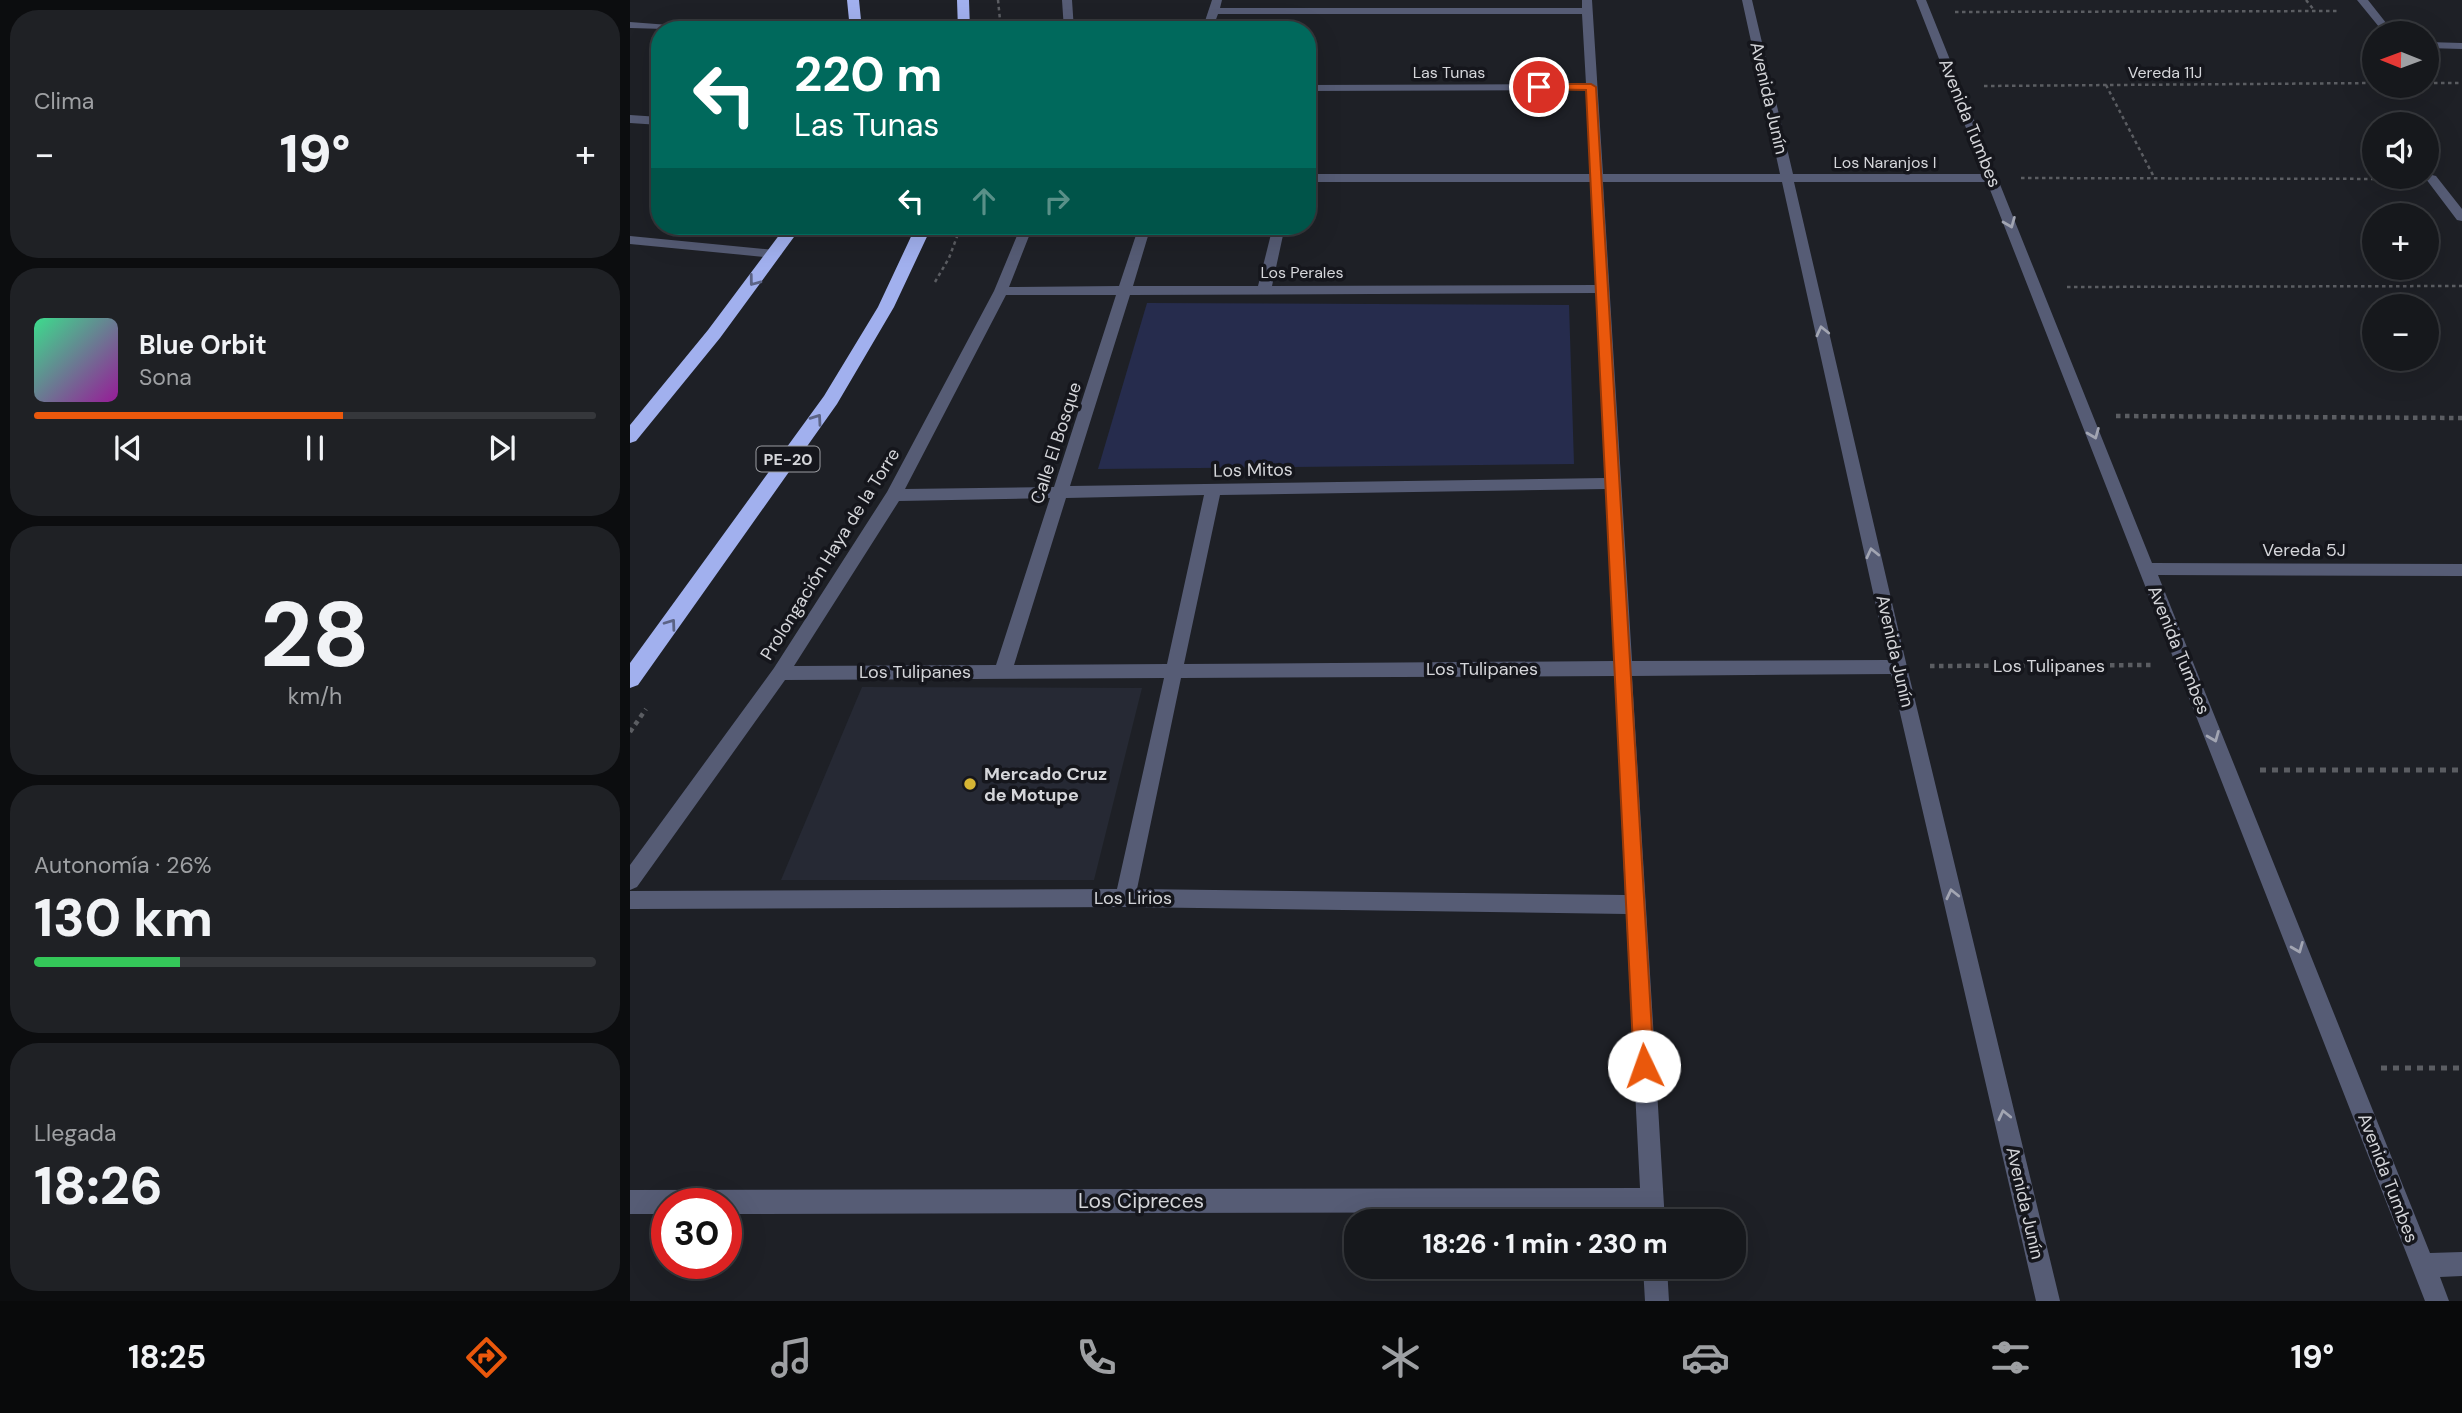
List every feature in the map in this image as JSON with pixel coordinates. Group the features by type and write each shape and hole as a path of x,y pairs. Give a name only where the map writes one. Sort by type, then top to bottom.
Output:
{"highway":[{"path":"853,0 855,21"},
{"path":"963,0 964,21"},
{"path":"630,437 636,423 788,235"},
{"name":"PE-20","path":"630,679 831,400 886,307 920,235"}],"street":[{"path":"1067,0 1068,21"},
{"name":"Avenida Junín","path":"1747,0 1899,667 2048,1301"},
{"path":"2362,0 2379,21"},
{"path":"1215,5 1587,5 1652,1209"},
{"name":"Avenida Tumbes","path":"1924,6 2437,1301"},
{"path":"630,25 651,27"},
{"path":"2440,46 2460,48"},
{"name":"Las Tunas","path":"1316,88 1591,87"},
{"path":"630,119 651,120"},
{"name":"Los Naranjos I","path":"1316,177 1992,178"},
{"path":"2439,188 2462,217"},
{"name":"Prolongación Haya de la Torre","path":"630,881 780,673 894,495 1001,292 1023,235"},
{"name":"Calle El Bosque","path":"1003,671 1142,235"},
{"path":"1264,290 1277,235"},
{"path":"630,240 775,254"},
{"name":"Los Perales","path":"1001,292 1602,289"},
{"name":"Los Mitos","path":"894,495 1612,483"},
{"path":"1125,898 1213,490"},
{"name":"Vereda 5J","path":"2147,569 2462,570"},
{"name":"Los Tulipanes","path":"780,673 1899,667"},
{"name":"Los Lirios","path":"630,900 1125,898 1635,905"},
{"name":"Los Cipreces","path":"630,1202 1425,1209"},
{"path":"2422,1265 2462,1264"},
{"path":"1656,1279 1657,1301"}],"path":[{"path":"998,0 1000,21"},
{"path":"2306,0 2314,10"},
{"path":"1924,6 2371,11"},
{"path":"2440,82 2462,83"},
{"name":"Vereda 11J","path":"1956,86 2362,83"},
{"path":"2106,85 2155,179"},
{"path":"1992,178 2362,179"},
{"path":"2035,287 2462,286"},
{"path":"2086,416 2462,418"},
{"name":"Los Tulipanes","path":"1899,667 2185,665"},
{"path":"2227,770 2462,770"},
{"path":"2422,1068 2462,1068"}],"shaded area":[{"path":"1147,303 1569,305 1574,464 1098,469"},
{"name":"Mercado Cruz de Motupe","path":"862,687 1142,688 1094,880 781,880"}],"place":[{"name":"Mercado Cruz de Motupe","path":"970,784"}],"route":[{"path":"1539,87 1591,87 1644,1066"}]}
